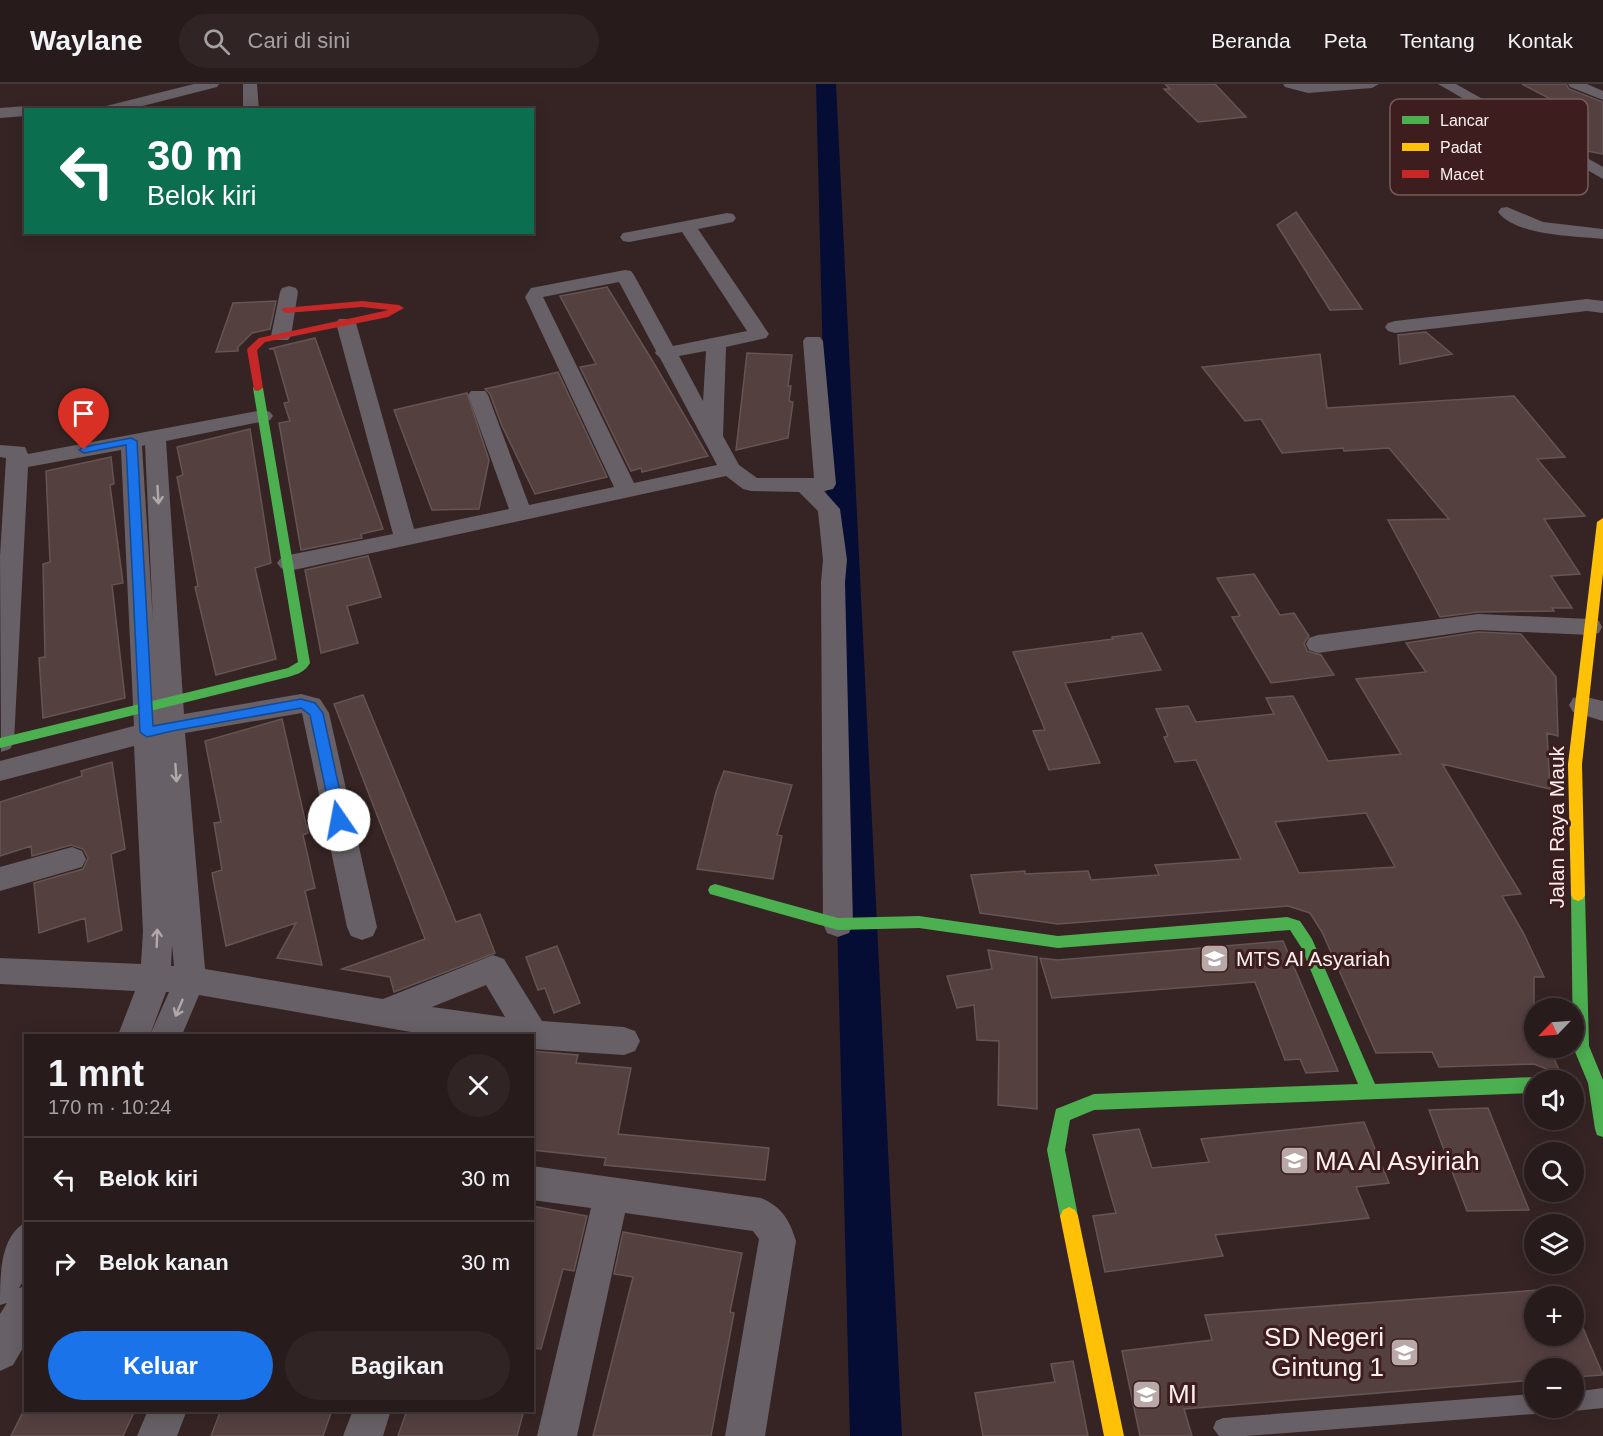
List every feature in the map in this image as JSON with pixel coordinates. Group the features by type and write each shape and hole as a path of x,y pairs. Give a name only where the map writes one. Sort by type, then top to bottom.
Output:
{"street":[{"path":"123,108 170,102 212,84"},
{"path":"250,84 251,108"},
{"path":"1290,84 1308,89 1372,84"},
{"path":"1445,84 1471,99"},
{"path":"1575,84 1603,96"},
{"path":"0,113 24,111"},
{"path":"1588,165 1603,174"},
{"path":"1507,212 1521,222 1534,227 1603,234"},
{"path":"629,237 727,218"},
{"path":"665,353 759,334 687,226"},
{"path":"627,492 534,297 538,292 621,268 665,353 730,469 751,484 806,486 825,484 813,341"},
{"path":"0,771 298,669 304,663 252,349 262,340 388,315 399,308 395,305 288,301 281,336"},
{"path":"1395,327 1587,305 1603,307"},
{"path":"346,323 405,537"},
{"path":"712,439 716,343"},
{"path":"478,395 522,515"},
{"path":"263,416 143,439 8,457 1,742 159,717 301,703 310,706 316,713 362,927"},
{"path":"143,439 159,717 190,980 166,1034"},
{"path":"289,563 730,469"},
{"path":"806,486 828,509 835,560 833,582 846,924"},
{"name":"Jalan Raya Mauk","path":"1603,522 1595,613 1592,708 1575,764 1592,1047 1585,1083 1603,1129"},
{"path":"1318,644 1478,622 1595,613"},
{"path":"134,1034 155,979 158,931 159,717"},
{"path":"0,879 72,859"},
{"path":"714,890 846,924 919,922 1058,942 1278,922 1295,926 1307,944 1370,1092"},
{"path":"384,1013 493,968 532,1034"},
{"path":"0,971 190,980 384,1013 450,1030 516,1034"},
{"path":"534,1035 624,1041"},
{"path":"1114,1436 1056,1150 1062,1115 1094,1102 1524,1085"},
{"path":"534,1183 761,1215 776,1230 778,1241 745,1436"},
{"path":"557,1436 612,1194"},
{"path":"0,1287 24,1244"},
{"path":"0,1352 24,1308"},
{"path":"157,1436 167,1412"},
{"path":"363,1436 371,1412"}],"lane":[{"path":"1584,1400 1603,1398"},
{"path":"1223,1428 1524,1405"}],"building":[{"path":"1165,84 1215,84 1246,117 1198,122 1164,89 1170,89"},
{"path":"1522,84 1566,84 1569,89 1603,102 1603,154 1588,151 1588,99 1551,99"},
{"path":"1296,212 1362,309 1330,310 1277,225"},
{"path":"607,287 708,456 642,472 641,468 631,471 580,367 596,364 560,296"},
{"path":"276,301 270,329 252,333 238,347 238,351 216,352 233,303"},
{"path":"1426,332 1452,354 1400,364 1398,335"},
{"path":"315,338 383,529 361,534 362,538 301,550 279,423 290,421 284,403 289,402 274,349 269,349"},
{"path":"747,353 792,355 788,386 791,386 789,401 793,402 788,438 736,450"},
{"path":"1320,354 1327,408 1514,396 1565,457 1537,459 1585,516 1544,519 1580,574 1551,576 1572,608 1552,608 1554,611 1478,612 1440,617 1388,520 1449,519 1389,448 1344,451 1343,448 1282,453 1261,419 1245,421 1202,367"},
{"path":"558,372 607,477 535,494 502,426 490,394 485,389"},
{"path":"467,393 489,460 479,509 432,510 394,410"},
{"path":"250,429 271,563 255,568 276,659 216,675 195,587 198,586 177,477 183,475 177,447"},
{"path":"111,457 114,484 110,485 123,583 112,585 125,698 43,718 39,658 45,657 43,564 50,562 46,471"},
{"path":"368,556 381,597 347,606 358,643 321,653 305,570"},
{"path":"1254,574 1280,615 1294,613 1309,636 1304,643 1307,651 1321,655 1334,675 1271,683 1232,617 1240,616 1217,578"},
{"path":"1478,632 1521,634 1556,677 1558,736 1547,733 1550,789 1442,764 1521,894 1502,896 1524,934 1544,977 1534,977 1534,998 1524,998 1524,1058 1554,1058 1559,1070 1549,1070 1534,1064 1439,1067 1432,1052 1376,1053 1322,932 1310,913 1288,906 1058,924 980,913 971,875 1025,871 1025,874 1088,871 1091,880 1159,875 1155,865 1241,859 1196,760 1175,762 1164,737 1168,736 1156,709 1188,706 1196,722 1274,714 1266,698 1293,696 1328,761 1401,754 1356,679 1426,672 1406,643","holes":["1366,813 1395,867 1299,873 1275,822"]},
{"path":"1142,633 1161,670 1065,683 1100,763 1049,770 1033,731 1045,730 1013,652"},
{"path":"363,695 456,922 480,914 495,953 394,992 390,977 342,969 425,939 334,704"},
{"path":"282,719 308,833 303,835 315,888 305,891 322,965 277,958 296,923 226,946 212,873 222,870 214,823 221,822 205,741"},
{"path":"112,762 125,849 111,854 122,930 88,942 85,918 39,933 34,883 83,869 88,858 83,849 71,845 32,856 31,846 0,856 0,802 82,776 81,771"},
{"path":"724,771 792,785 777,835 782,836 773,879 697,869 716,792"},
{"path":"1283,941 1338,1071 1306,1073 1300,1059 1285,1060 1255,982 1052,998 1040,958 1058,960"},
{"path":"557,946 580,1003 554,1013 545,988 538,990 526,957"},
{"path":"988,950 1037,957 1037,1109 998,1105 999,1041 977,1040 974,1005 957,1008 947,976 992,969"},
{"path":"534,1051 578,1055 576,1063 631,1068 618,1134 769,1148 765,1180 604,1165 606,1158 534,1150"},
{"path":"1488,1108 1529,1210 1467,1211 1429,1110"},
{"path":"1364,1122 1389,1183 1356,1187 1369,1218 1215,1235 1223,1256 1105,1272 1093,1216 1116,1213 1093,1135 1139,1129 1152,1168 1209,1162 1201,1139"},
{"path":"534,1206 587,1216 574,1271 563,1269 541,1349 534,1348"},
{"path":"623,1232 742,1253 730,1312 734,1313 711,1436 593,1436 633,1277 614,1274"},
{"name":"SD Negeri Gintung 1","path":"1524,1291 1524,1346 1584,1346 1584,1330 1603,1375 1584,1376 1584,1358 1524,1358 1524,1381 1184,1409 1192,1436 1140,1436 1122,1351 1212,1340 1205,1315"},
{"path":"1073,1361 1088,1436 983,1436 975,1393 1055,1382 1051,1364"},
{"path":"24,1410 24,1412 134,1412 123,1436 11,1436"},
{"path":"220,1412 331,1412 323,1436 211,1436"},
{"path":"406,1412 523,1412 517,1436 398,1436"}],"waterway":[{"path":"826,84 876,1436"}],"traffic: fast":[{"path":"0,743 288,672 298,669 304,663 258,388"},
{"path":"715,890 838,924 919,922 1058,942 1287,923 1295,925 1307,944 1370,1092"},
{"path":"1578,895 1581,1046 1596,1083 1603,1129"},
{"path":"1069,1216 1056,1150 1062,1115 1094,1102 1524,1085"}],"traffic: slow":[{"path":"1578,895 1575,764 1603,522"},
{"path":"1069,1216 1114,1436"}],"traffic: jam":[{"path":"258,388 252,349 262,340 388,314 399,308 362,304 286,310"}],"place":[{"name":"MTS Al Asyariah","path":"1215,959"},
{"name":"MA Al Asyiriah","path":"1294,1161"},
{"name":"SD Negeri Gintung 1","path":"1405,1352"},
{"name":"MI","path":"1147,1394"}],"route":[{"path":"84,450 131,441 147,732 301,703 310,706 316,713 339,820"}]}
